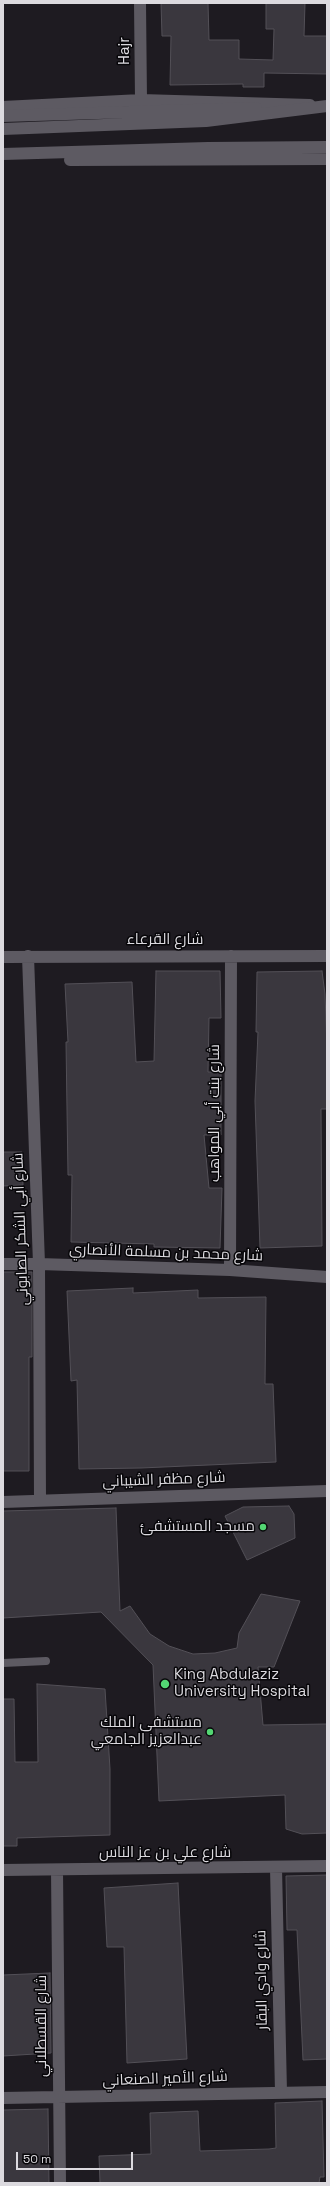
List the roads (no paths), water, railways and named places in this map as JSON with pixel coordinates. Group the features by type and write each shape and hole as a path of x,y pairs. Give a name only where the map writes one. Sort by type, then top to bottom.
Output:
{"street":[{"name":"Hajr","path":"140,3 141,100"},
{"path":"3,107 141,100 327,106"},
{"path":"3,116 327,106"},
{"path":"3,129 206,121 327,106"},
{"path":"3,154 208,148 327,147"},
{"path":"3,160 327,159"},
{"name":"شارع أبي الشكر الصابوني","path":"28,956 39,1264 40,1500"},
{"name":"شارع بنت أبي المواهب","path":"230,1270 231,956"},
{"name":"شارع القرعاء","path":"3,957 327,956"},
{"name":"شارع محمد بن مسلمة الأنصاري","path":"3,1264 230,1270 327,1277"},
{"name":"شارع مظفر الشيباني","path":"3,1502 327,1491"},
{"name":"شارع علي بن عز الناس","path":"3,1870 276,1868 327,1866"},
{"name":"شارع وادي البقار","path":"276,1868 281,2092"},
{"name":"شارع القسطلاني","path":"57,1870 60,2183"},
{"name":"شارع الأمير الصنعاني","path":"3,2098 58,2099 327,2092"}],"lane":[{"path":"3,1663 46,1661"}],"place":[{"name":"مسجد المستشفئ","path":"263,1527"},
{"name":"King Abdulaziz University Hospital","path":"165,1684"},
{"name":"مستشفى الملك عبدالعزيز الجامعي","path":"210,1732"}]}
